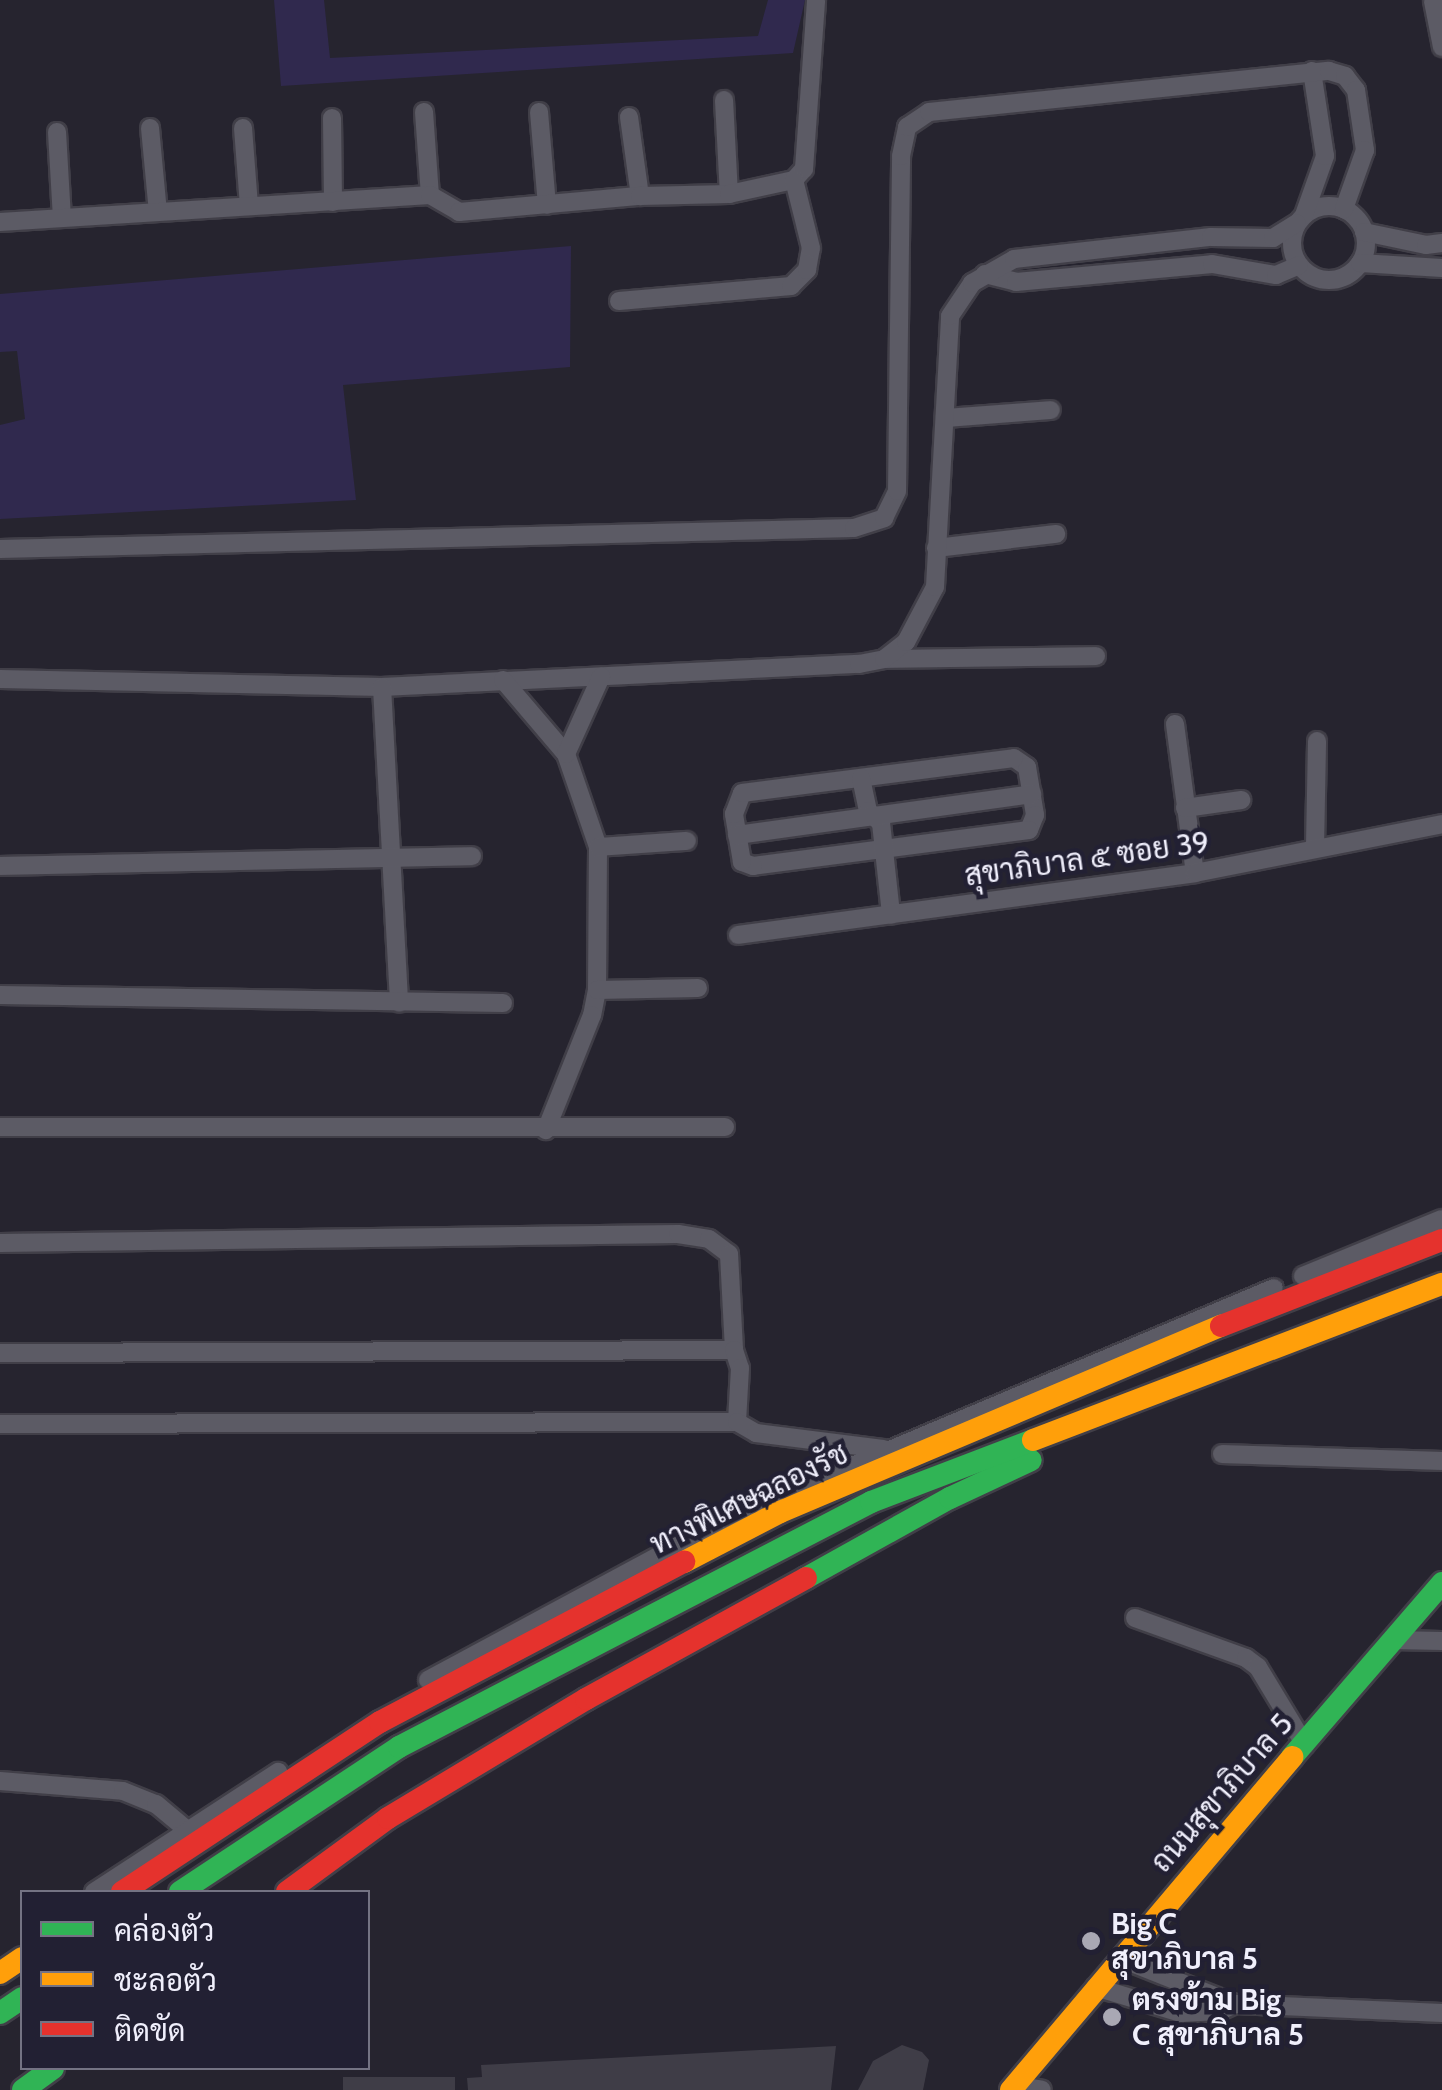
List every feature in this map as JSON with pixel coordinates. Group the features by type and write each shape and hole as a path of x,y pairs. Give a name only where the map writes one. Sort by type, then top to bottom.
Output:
{"main road":[{"name":"ทางพิเศษฉลองรัช","path":"125,1890 380,1722 780,1512 1318,1285 1442,1240"},
{"name":"ทางพิเศษฉลองรัช","path":"183,1890 399,1747 871,1502 1442,1284"},
{"path":"291,1890 388,1818 784,1588 950,1498 1246,1358"},
{"name":"ถนนสุขาภิบาล 5","path":"1013,2087 1442,1583"},
{"path":"22,2090 50,2070"}],"street":[{"path":"0,222 430,195 459,212 640,196 730,194 794,180 804,170 816,0"},
{"path":"1433,2 1442,47"},
{"path":"1312,72 1325,156 1291,244 1299,265 1314,277 1334,280 1360,263 1442,268"},
{"path":"0,549 854,528 884,518 897,492 902,156 907,128 929,112 1312,72 1345,76 1356,90 1365,150 1344,209"},
{"path":"724,100 730,194"},
{"path":"424,112 430,195"},
{"path":"539,112 547,204"},
{"path":"629,117 640,196"},
{"path":"332,118 333,202"},
{"path":"150,128 158,212"},
{"path":"244,128 249,206"},
{"path":"57,132 62,218"},
{"path":"620,301 791,286 807,270 811,248 794,180"},
{"path":"884,659 906,642 935,587 950,316 972,283 1014,259 1211,237 1273,238 1323,206 1344,209 1364,232 1426,244 1442,243"},
{"path":"1360,263 1364,232"},
{"path":"1211,237 1212,264"},
{"path":"1118,246 1122,273"},
{"path":"985,274 1016,282 1212,264 1276,275 1299,265"},
{"path":"945,418 1052,410"},
{"path":"936,548 1056,534"},
{"path":"0,679 382,687 884,659 1096,656"},
{"path":"566,754 601,677"},
{"path":"503,680 566,754 598,848 597,990 592,1015 546,1130"},
{"path":"382,687 388,860 399,1003"},
{"path":"1175,724 1195,874"},
{"path":"1315,847 1317,741"},
{"path":"1014,758 1027,767 1035,814 1029,830 753,866 742,862 734,814 742,793 862,778 1014,758"},
{"path":"862,778 872,816 881,823 891,914"},
{"path":"737,835 1032,794"},
{"path":"1185,808 1242,800"},
{"name":"สุขาภิบาล ๕ ซอย 39","path":"738,935 1195,874 1442,824"},
{"path":"598,848 687,841"},
{"path":"0,866 472,856"},
{"path":"597,990 698,988"},
{"path":"0,995 503,1003"},
{"path":"0,1127 725,1127"},
{"path":"97,1890 401,1694 730,1517 883,1449 1442,1219"},
{"path":"0,1243 678,1234 708,1239 729,1254 734,1350 740,1368 737,1422"},
{"path":"0,1353 734,1350"},
{"path":"0,1424 737,1422 756,1433 883,1449"},
{"path":"1222,1454 1442,1462"},
{"path":"1135,1618 1246,1658 1258,1667 1304,1745"},
{"path":"1394,1640 1442,1641"},
{"path":"0,1781 123,1791 156,1804 187,1830"},
{"path":"1119,1958 1235,2004 1442,2013"},
{"path":"1095,1987 1133,2002 1181,2013 1220,2010 1235,2004"},
{"path":"1013,2087 1042,2090"}],"shaded area":[{"path":"274,0 324,0 330,58 758,36 768,0 805,0 793,53 281,86"},
{"path":"571,246 570,367 343,385 356,500 0,519 0,425 25,419 17,351 0,352 0,294"}],"building":[{"path":"902,2045 922,2052 929,2060 923,2090 858,2090 873,2061"},
{"path":"836,2046 831,2090 468,2090 467,2078 482,2077 481,2065"},
{"path":"343,2077 455,2077 455,2090 343,2090"}],"traffic: fast":[{"path":"183,1890 399,1747 871,1502 1033,1440"},
{"path":"806,1578 950,1498 1031,1460"},
{"path":"1292,1757 1442,1583"},
{"path":"0,2013 20,1999"},
{"path":"23,2090 50,2070"}],"traffic: slow":[{"path":"1033,1440 1442,1284"},
{"path":"684,1562 780,1512 1221,1326"},
{"path":"1011,2090 1292,1757"},
{"path":"0,1973 20,1959"}],"traffic: jam":[{"path":"1221,1326 1442,1240"},
{"path":"125,1890 380,1722 684,1562"},
{"path":"290,1890 388,1818 586,1699 806,1578"}],"place":[{"name":"Big C สุขาภิบาล 5","path":"1091,1941"},
{"name":"ตรงข้าม Big C สุขาภิบาล 5","path":"1112,2017"}]}
